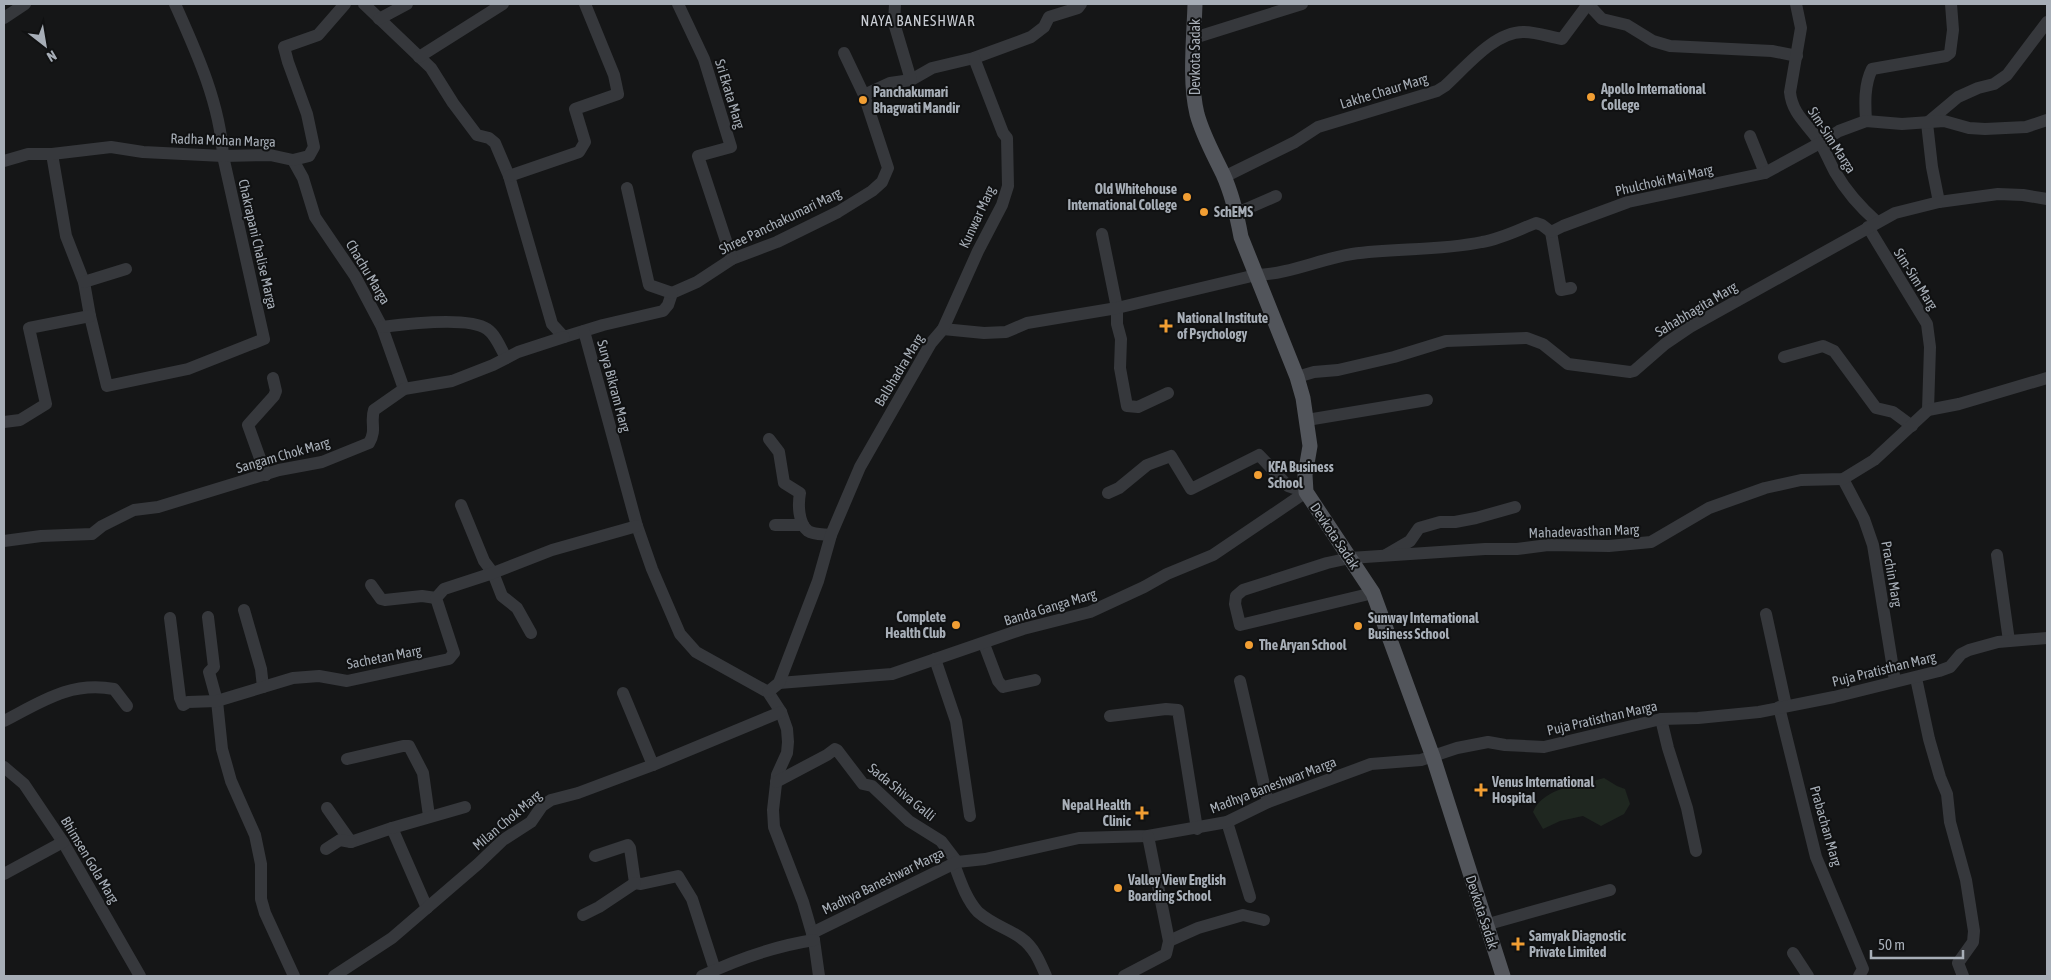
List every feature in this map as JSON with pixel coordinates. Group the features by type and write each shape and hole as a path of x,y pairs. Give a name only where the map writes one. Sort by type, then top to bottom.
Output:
{"main road":[{"name":"Devkota Sadak","path":"1195,4 1194,89 1197,112 1202,130 1224,177 1237,213 1241,237 1297,377 1307,420 1310,446 1305,475 1306,492 1373,594 1433,757 1485,925 1503,976"}],"street":[{"path":"4,18 25,4"},
{"name":"Chakrapani Chalise Marga","path":"90,316 107,386 188,369 264,339 222,156 221,134 215,108 186,27 175,4"},
{"name":"Radha Mohan Marga","path":"4,161 28,154 52,154 111,147 143,152 222,156 270,155 293,160 309,156 314,147 307,114 284,47 318,35 345,4"},
{"path":"364,4 431,68 453,103 477,135 489,138 495,143 510,176 552,324 564,338"},
{"path":"379,19 407,4"},
{"path":"419,56 503,4"},
{"path":"510,176 579,152 586,142 575,109 618,94 614,75 585,4"},
{"name":"Sri Ekata Marg","path":"678,4 704,59 731,147 698,156 732,258"},
{"path":"895,4 894,22 911,80"},
{"path":"864,95 890,83 911,80 932,68 974,58 1032,37 1044,27 1049,17 1078,8 1081,4"},
{"path":"1194,38 1302,4"},
{"path":"1588,4 1602,19 1627,25 1653,41 1670,46 1772,51 1797,56"},
{"name":"Lakhe Chaur Marg","path":"1224,177 1295,142 1318,127 1370,108 1437,91 1445,86 1494,41 1523,32 1562,39 1588,4"},
{"name":"Sim-Sim Marga","path":"1797,4 1801,28 1790,92 1791,101 1799,117 1820,143 1835,173 1872,225"},
{"path":"1866,122 1865,95 1868,77 1872,69 1946,56 1950,53 1953,30 1951,4"},
{"path":"1939,202 1932,167 1927,123 1958,97 1978,88 1994,84 2008,75 2047,22"},
{"name":"Shree Panchakumari Marg","path":"672,293 697,282 732,258 777,242 838,212 872,191 882,182 888,168 864,95 844,52"},
{"name":"Kunwar Marg","path":"943,329 978,251 1002,205 1008,186 1007,138 1003,133 974,58"},
{"name":"Phulchoki Mai Marg","path":"1551,232 1628,202 1765,173 1820,143 1839,130 1866,122 1902,124 1944,121 1969,128 1985,129 2026,127 2047,120"},
{"path":"1750,136 1765,173"},
{"path":"4,422 20,420 46,404 29,328 90,316 84,282 66,236 52,154"},
{"name":"Chachu Marga","path":"293,160 303,178 315,217 355,276 382,326 428,321 477,324 486,327 492,332 506,358"},
{"path":"584,331 663,311 668,305 672,293 649,285 627,188"},
{"name":"Sahabhagita Marg","path":"1297,377 1394,357 1446,341 1527,338 1543,344 1568,364 1630,372 1642,365 1665,344 1690,327 1895,213 1939,202 1998,194 2023,195 2047,199"},
{"path":"1237,213 1276,196"},
{"path":"1256,275 1272,275 1329,258 1354,254 1421,250 1481,242 1498,238 1536,223 1551,232 1561,290 1571,288"},
{"name":"Sim-Sim Marg","path":"1872,225 1927,324 1930,348 1928,410"},
{"path":"1102,234 1117,308 1117,324 1121,339 1120,368 1127,406 1138,407 1168,393"},
{"path":"84,282 126,269"},
{"name":"Balbhadra Marg","path":"768,692 778,683 818,581 831,535 860,467 931,343 943,329 984,333 1006,332 1027,323 1117,308 1256,275"},
{"path":"382,326 404,389"},
{"name":"Surya Bikram Marg","path":"564,338 584,331 636,526 680,634 696,652 768,692"},
{"name":"Sangam Chok Marg","path":"4,541 41,536 92,534 102,526 134,510 158,507 279,470 322,462 369,443 373,436 372,414 374,410 404,389 452,381 518,352 564,338"},
{"path":"1784,357 1828,346 1834,350 1876,408 1893,412 1912,426"},
{"path":"266,475 248,425 274,396 276,391 273,378"},
{"path":"1928,410 1958,404 2047,378"},
{"path":"1307,420 1427,400"},
{"name":"Mahadevasthan Marg","path":"1373,594 1240,625 1235,604 1236,596 1243,590 1327,563 1350,558 1485,549 1516,549 1548,545 1609,546 1651,542 1709,508 1765,488 1801,480 1842,479 1874,460 1928,410"},
{"path":"769,439 779,452 784,484 800,493 798,503 803,525 814,534 831,535"},
{"path":"1108,493 1119,488 1147,465 1171,456 1191,489 1259,455 1288,486 1306,492"},
{"name":"Prachin Marg","path":"1842,479 1864,519 1873,545 1895,681"},
{"name":"Banda Ganga Marg","path":"778,683 892,674 984,644 1023,629 1090,612 1167,574 1213,555 1306,492"},
{"path":"462,505 484,561 493,573 502,596 517,608 531,632"},
{"path":"1383,556 1410,541 1419,528 1440,522 1455,522 1476,518 1515,507"},
{"path":"775,525 803,525"},
{"path":"372,585 381,599 385,600 422,596 436,598 444,589 493,573 552,550 636,526"},
{"path":"1997,555 2009,642"},
{"name":"Sachetan Marg","path":"170,618 180,698 183,705 188,702 217,700 293,678 319,676 347,681 449,659 454,653 436,598"},
{"path":"244,610 261,669 263,687"},
{"name":"Prabachan Marg","path":"1766,614 1783,706 1816,857 1863,968 1859,976"},
{"path":"208,617 214,667 210,672 217,700 222,749 230,781 255,835 261,864 261,899 265,913 294,976"},
{"name":"Puja Pratisthan Marg","path":"1783,706 1834,697 1895,681 1916,678 1950,667 1961,654 1969,650 1998,642 2047,638"},
{"path":"984,644 998,681 1003,687 1035,680"},
{"path":"934,659 956,721 970,816"},
{"path":"1916,678 1934,758 1947,794 1950,822 1966,880 1974,930 1973,942 1958,963 1963,976"},
{"path":"1240,681 1268,802"},
{"path":"4,720 62,691 80,687 101,686 114,689 127,706"},
{"path":"623,692 653,765"},
{"path":"768,692 781,712 787,729 788,742 787,752 781,762 776,782 773,810 774,827 803,902 813,936 819,976"},
{"name":"Puja Pratisthan Marga","path":"1433,757 1457,748 1488,742 1505,746 1544,747 1661,718 1698,718 1746,714 1783,706"},
{"path":"1110,716 1166,709 1178,710 1198,829"},
{"name":"Milan Chok Marg","path":"334,976 392,938 503,840 531,822 542,806 551,800 578,793 653,765 781,712"},
{"path":"1661,718 1668,748 1687,808 1696,851"},
{"path":"346,760 402,746 409,746 423,774 429,816"},
{"name":"Sada Shiva Galli","path":"776,782 835,749 862,784 872,786 909,820 941,841 955,863"},
{"name":"Madhya Baneshwar Marga","path":"702,976 766,951 813,936 955,863 985,859 1079,838 1148,836 1198,829 1227,822 1268,802 1371,764 1421,760 1433,757"},
{"name":"Bhimsen Gola Marg","path":"4,767 24,784 64,842 140,976"},
{"path":"326,848 340,840 351,842 429,816 465,807"},
{"path":"327,808 351,842"},
{"path":"1227,822 1250,897"},
{"path":"392,828 427,908"},
{"path":"1124,976 1166,954 1169,941 1148,836"},
{"path":"4,874 64,842"},
{"path":"595,856 628,845 635,883"},
{"path":"955,863 968,898 978,911 997,926 1022,938 1036,953 1046,976"},
{"path":"583,915 599,907 635,883 641,884 675,872 692,899 716,970"},
{"path":"1485,925 1610,890"},
{"path":"1169,941 1198,928 1244,915 1264,920"},
{"path":"1793,953 1808,976"}],"shaded area":[{"path":"1604,778 1625,789 1630,804 1624,814 1601,826 1583,816 1560,821 1543,829 1533,812 1545,797 1564,788"}],"place":[{"name":"Apollo International College","path":"1591,97"},
{"name":"Panchakumari Bhagwati Mandir","path":"863,100"},
{"name":"Old Whitehouse International College","path":"1187,197"},
{"name":"SchEMS","path":"1204,212"},
{"name":"National Institute of Psychology","path":"1166,326"},
{"name":"KFA Business School","path":"1258,475"},
{"name":"Complete Health Club","path":"956,625"},
{"name":"Sunway International Business School","path":"1358,626"},
{"name":"The Aryan School","path":"1249,645"},
{"name":"Venus International Hospital","path":"1481,790"},
{"name":"Nepal Health Clinic","path":"1142,813"},
{"name":"Valley View English Boarding School","path":"1118,888"},
{"name":"Samyak Diagnostic Private Limited","path":"1518,944"}],"district":[{"name":"NAYA BANESHWAR","path":"918,20"}]}
